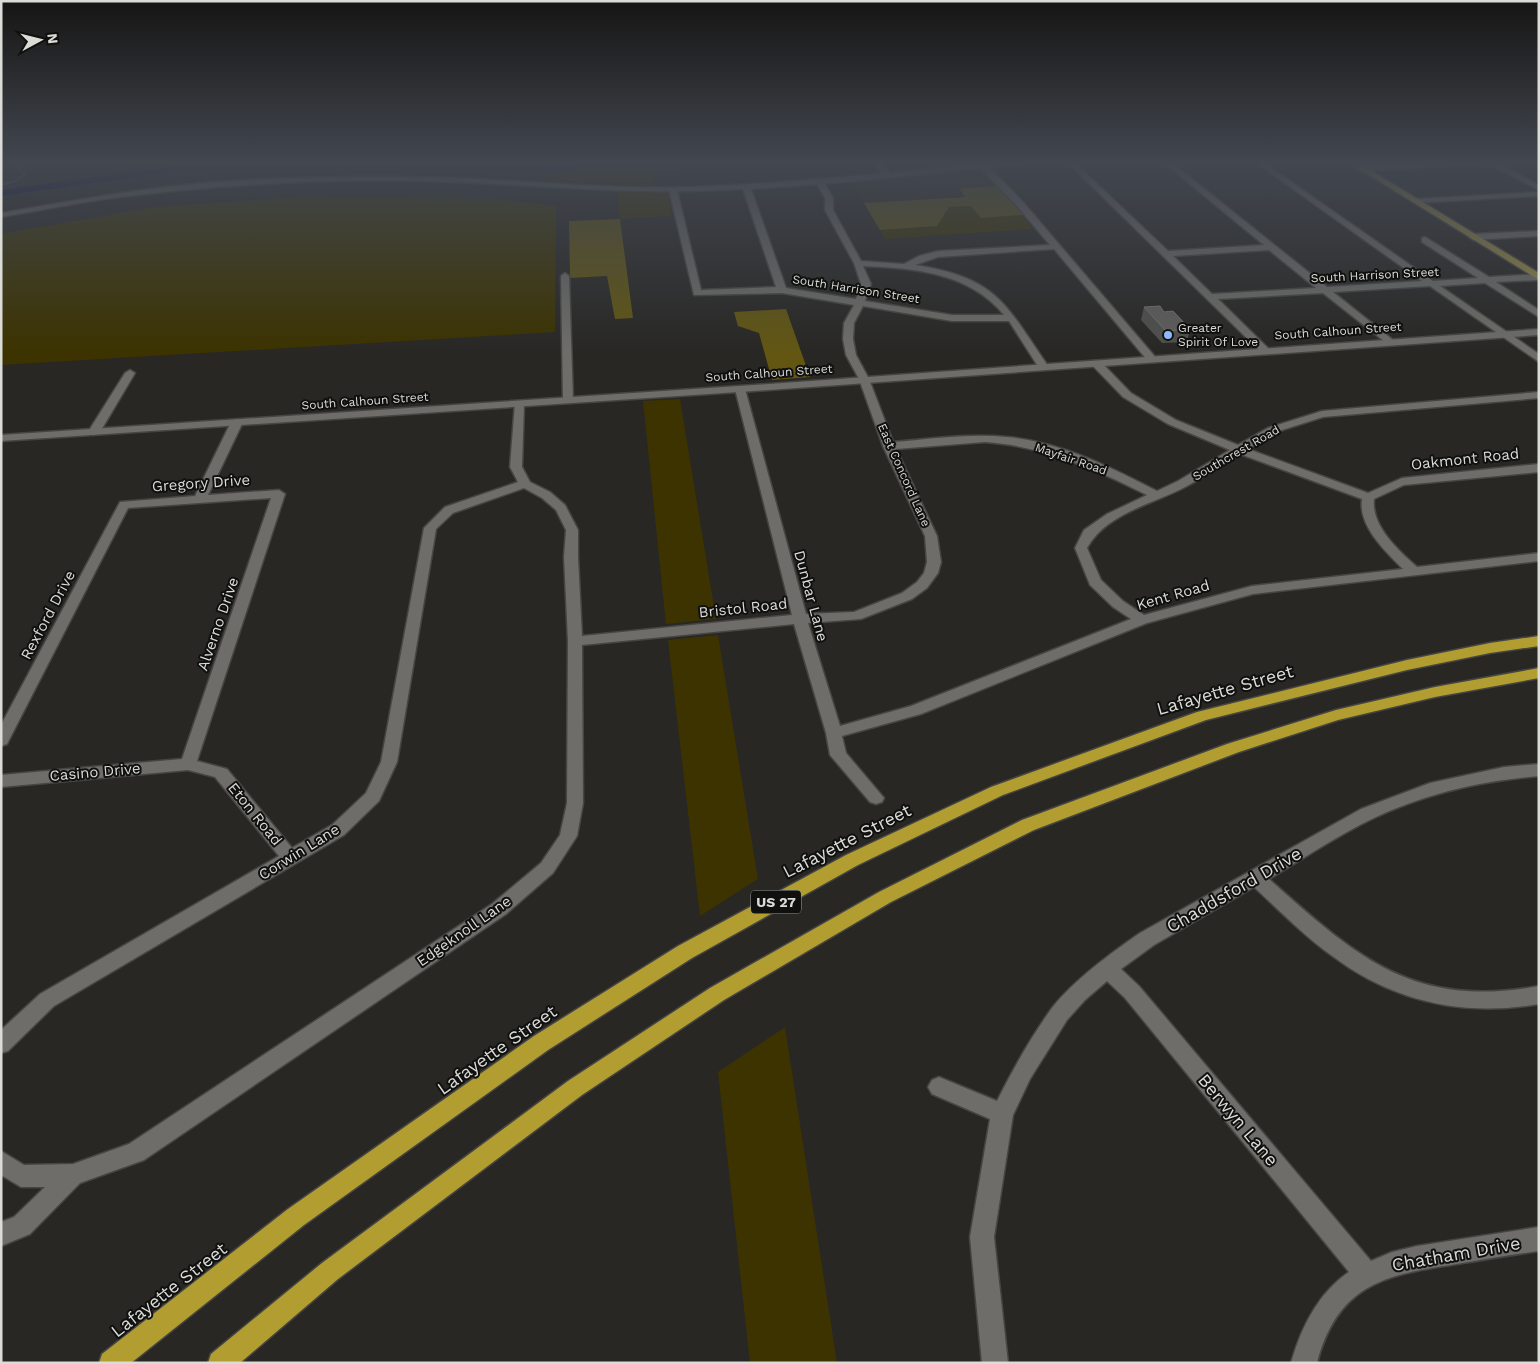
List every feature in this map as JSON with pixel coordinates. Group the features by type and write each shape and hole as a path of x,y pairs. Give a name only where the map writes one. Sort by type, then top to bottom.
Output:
{"highway":[{"name":"Lafayette Street","path":"111,1363 296,1217 541,1043 685,952 852,860 997,791 1202,716 1407,665 1490,648 1539,641"},
{"path":"220,1363 330,1271 575,1088 717,994 885,897 1028,825 1233,748 1336,715 1435,692 1539,673"}],"main road":[{"path":"1455,226 1539,277"}],"street":[{"name":"South Harrison Street","path":"682,226 697,293 737,290 782,290 952,318 1010,318"},
{"path":"760,226 782,290"},
{"name":"East Concord Lane","path":"838,226 858,263 866,284 860,302 849,323 848,338 851,355 864,379 889,446 931,536 934,551 931,573"},
{"path":"1037,226 1152,359"},
{"path":"1136,226 1266,350"},
{"path":"1239,226 1384,342"},
{"path":"1241,226 1267,248"},
{"path":"1349,226 1539,359"},
{"path":"1473,237 1539,233"},
{"path":"1425,240 1539,314"},
{"path":"908,265 922,258 938,254 1054,247"},
{"path":"1165,254 1267,248"},
{"path":"858,263 908,265 948,275 971,285 996,299 1043,366"},
{"path":"565,276 568,400"},
{"name":"South Harrison Street","path":"1212,297 1539,277"},
{"name":"South Calhoun Street","path":"1,438 740,389 1539,332"},
{"path":"1096,363 1117,385 1142,405 1180,426 1239,450 1368,497 1368,510 1380,537 1412,570"},
{"path":"94,432 130,373"},
{"name":"Dunbar Lane","path":"740,389 800,619 834,733 838,754 876,798"},
{"name":"Southcrest Road","path":"1142,620 1118,604 1095,582 1081,548 1089,533 1111,518 1182,484 1272,430 1322,414 1539,395"},
{"path":"518,404 516,467 525,484"},
{"path":"200,499 237,422"},
{"name":"Mayfair Road","path":"889,446 986,439 1032,445 1076,458 1108,471 1158,496"},
{"name":"Oakmont Road","path":"1368,497 1402,482 1539,468"},
{"name":"Edgeknoll Lane","path":"1,1162 21,1176 73,1175 136,1152 499,909 547,868 568,836 575,803 575,641 571,557 572,530 561,508 546,495 525,484"},
{"name":"Corwin Lane","path":"1,1044 47,1000 338,830 373,797 389,762 430,528 448,510 525,484"},
{"name":"Gregory Drive","path":"124,505 279,494"},
{"name":"Alverno Drive","path":"188,764 279,494"},
{"name":"Rexford Drive","path":"1,740 124,505"},
{"name":"Kent Road","path":"834,733 916,710 1142,620 1252,590 1412,570 1539,557"},
{"name":"Bristol Road","path":"575,641 800,619 856,616 907,596 922,585 931,573"},
{"name":"Eton Road","path":"188,764 222,774 291,859"},
{"name":"Casino Drive","path":"1,781 188,764"},
{"name":"Chaddsford Drive","path":"995,1363 982,1237 1002,1114 1023,1072 1060,1014 1078,994 1126,953 1367,814 1430,789 1504,773 1539,770"},
{"path":"1256,878 1337,950 1362,966 1390,980 1426,993 1462,1001 1511,1000 1539,995"},
{"name":"Berwyn Lane","path":"1107,969 1132,992 1367,1275"},
{"path":"939,1087 1002,1114"},
{"path":"1,1234 22,1226 73,1175"},
{"name":"Chatham Drive","path":"1304,1363 1307,1349 1317,1326 1331,1305 1352,1284 1367,1275 1384,1267 1428,1257 1539,1239"}],"shaded area":[{"path":"48,226 556,226 555,332 1,365 1,234"},
{"path":"569,226 621,226 633,318 615,319 607,276 570,278"},
{"path":"877,226 937,226 937,226 880,230"},
{"path":"937,226 1030,226 1032,229 885,239 880,230"},
{"path":"786,309 810,377 772,380 759,333 738,326 734,312"},
{"path":"680,399 716,619 666,624 643,401"},
{"path":"718,635 758,879 700,916 668,640"},
{"path":"785,1027 837,1363 750,1363 718,1072"}],"building":[{"path":"1160,306 1164,312 1173,311 1190,329 1166,331 1144,307"}],"place":[{"name":"Greater Spirit Of Love","path":"1168,335"}]}
